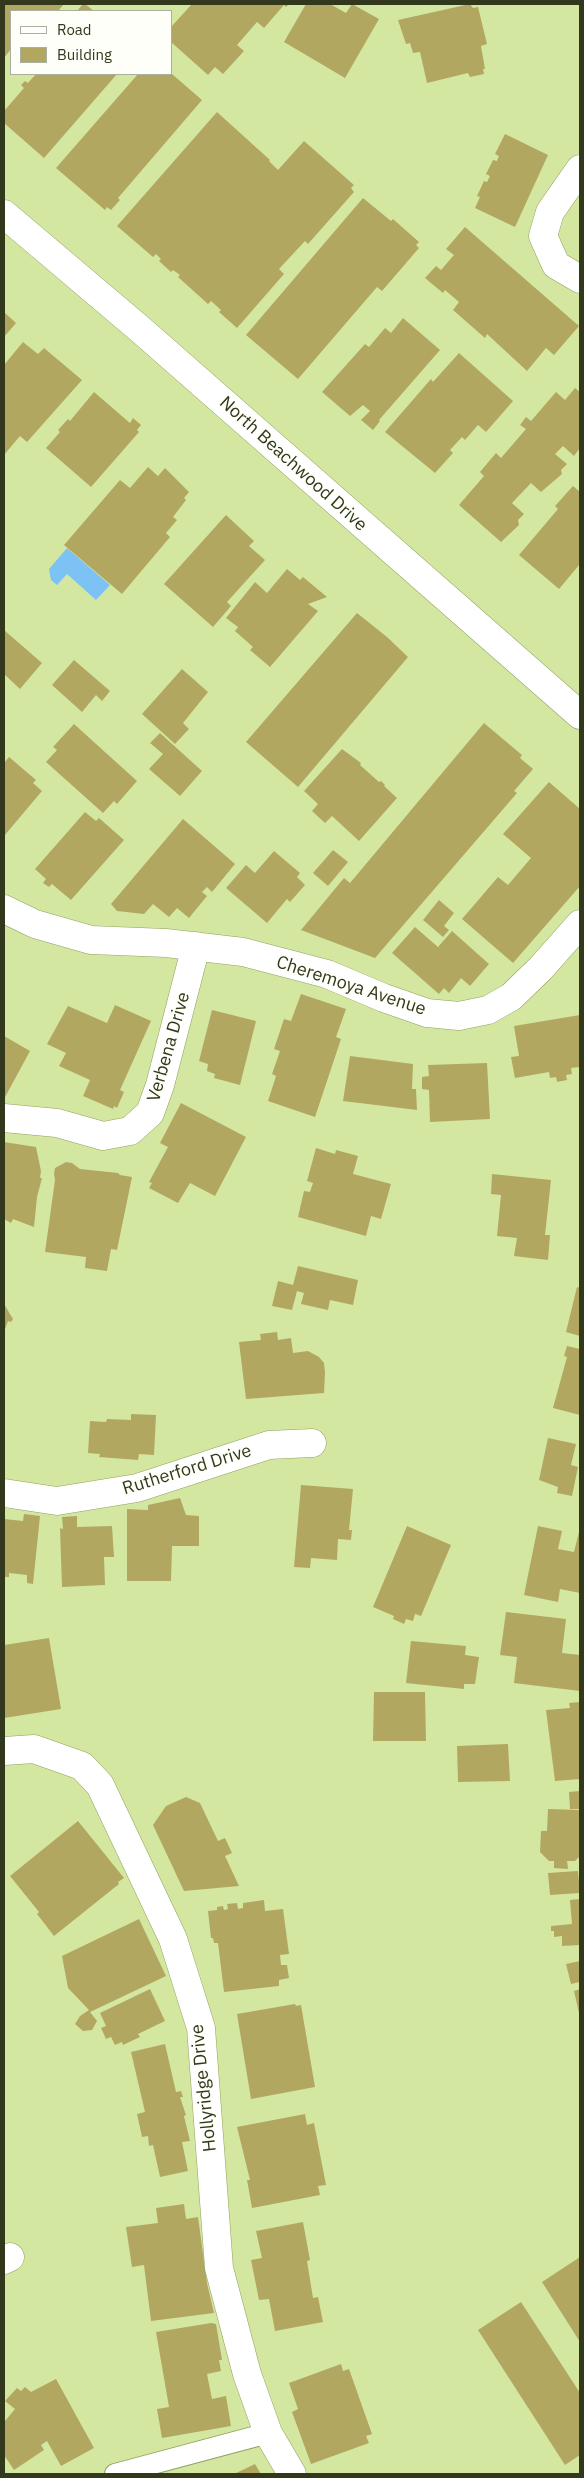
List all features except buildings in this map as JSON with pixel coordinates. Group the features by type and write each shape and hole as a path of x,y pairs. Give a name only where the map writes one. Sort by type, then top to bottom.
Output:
{"street":[{"path":"580,169 550,212 543,236 556,265 580,279"},
{"name":"North Beachwood Drive","path":"4,214 141,330 580,716"},
{"name":"Cheremoya Avenue","path":"4,909 35,924 92,940 166,943 242,952 308,969 427,1013 459,1016 488,1010 511,997 541,968 580,924"},
{"name":"Verbena Drive","path":"4,1118 57,1123 103,1136 130,1131 150,1113 160,1085 196,946"},
{"name":"Rutherford Drive","path":"4,1493 57,1501 110,1493 137,1488 269,1445 312,1443"},
{"name":"Hollyridge Drive","path":"4,1751 34,1749 82,1766 100,1785 173,1939 202,2028 219,2268 247,2374 268,2433 292,2474"}],"lane":[{"path":"115,2474 268,2433"}],"water":[{"path":"67,548 110,585 96,600 67,574 57,585 51,580 49,569"}]}
